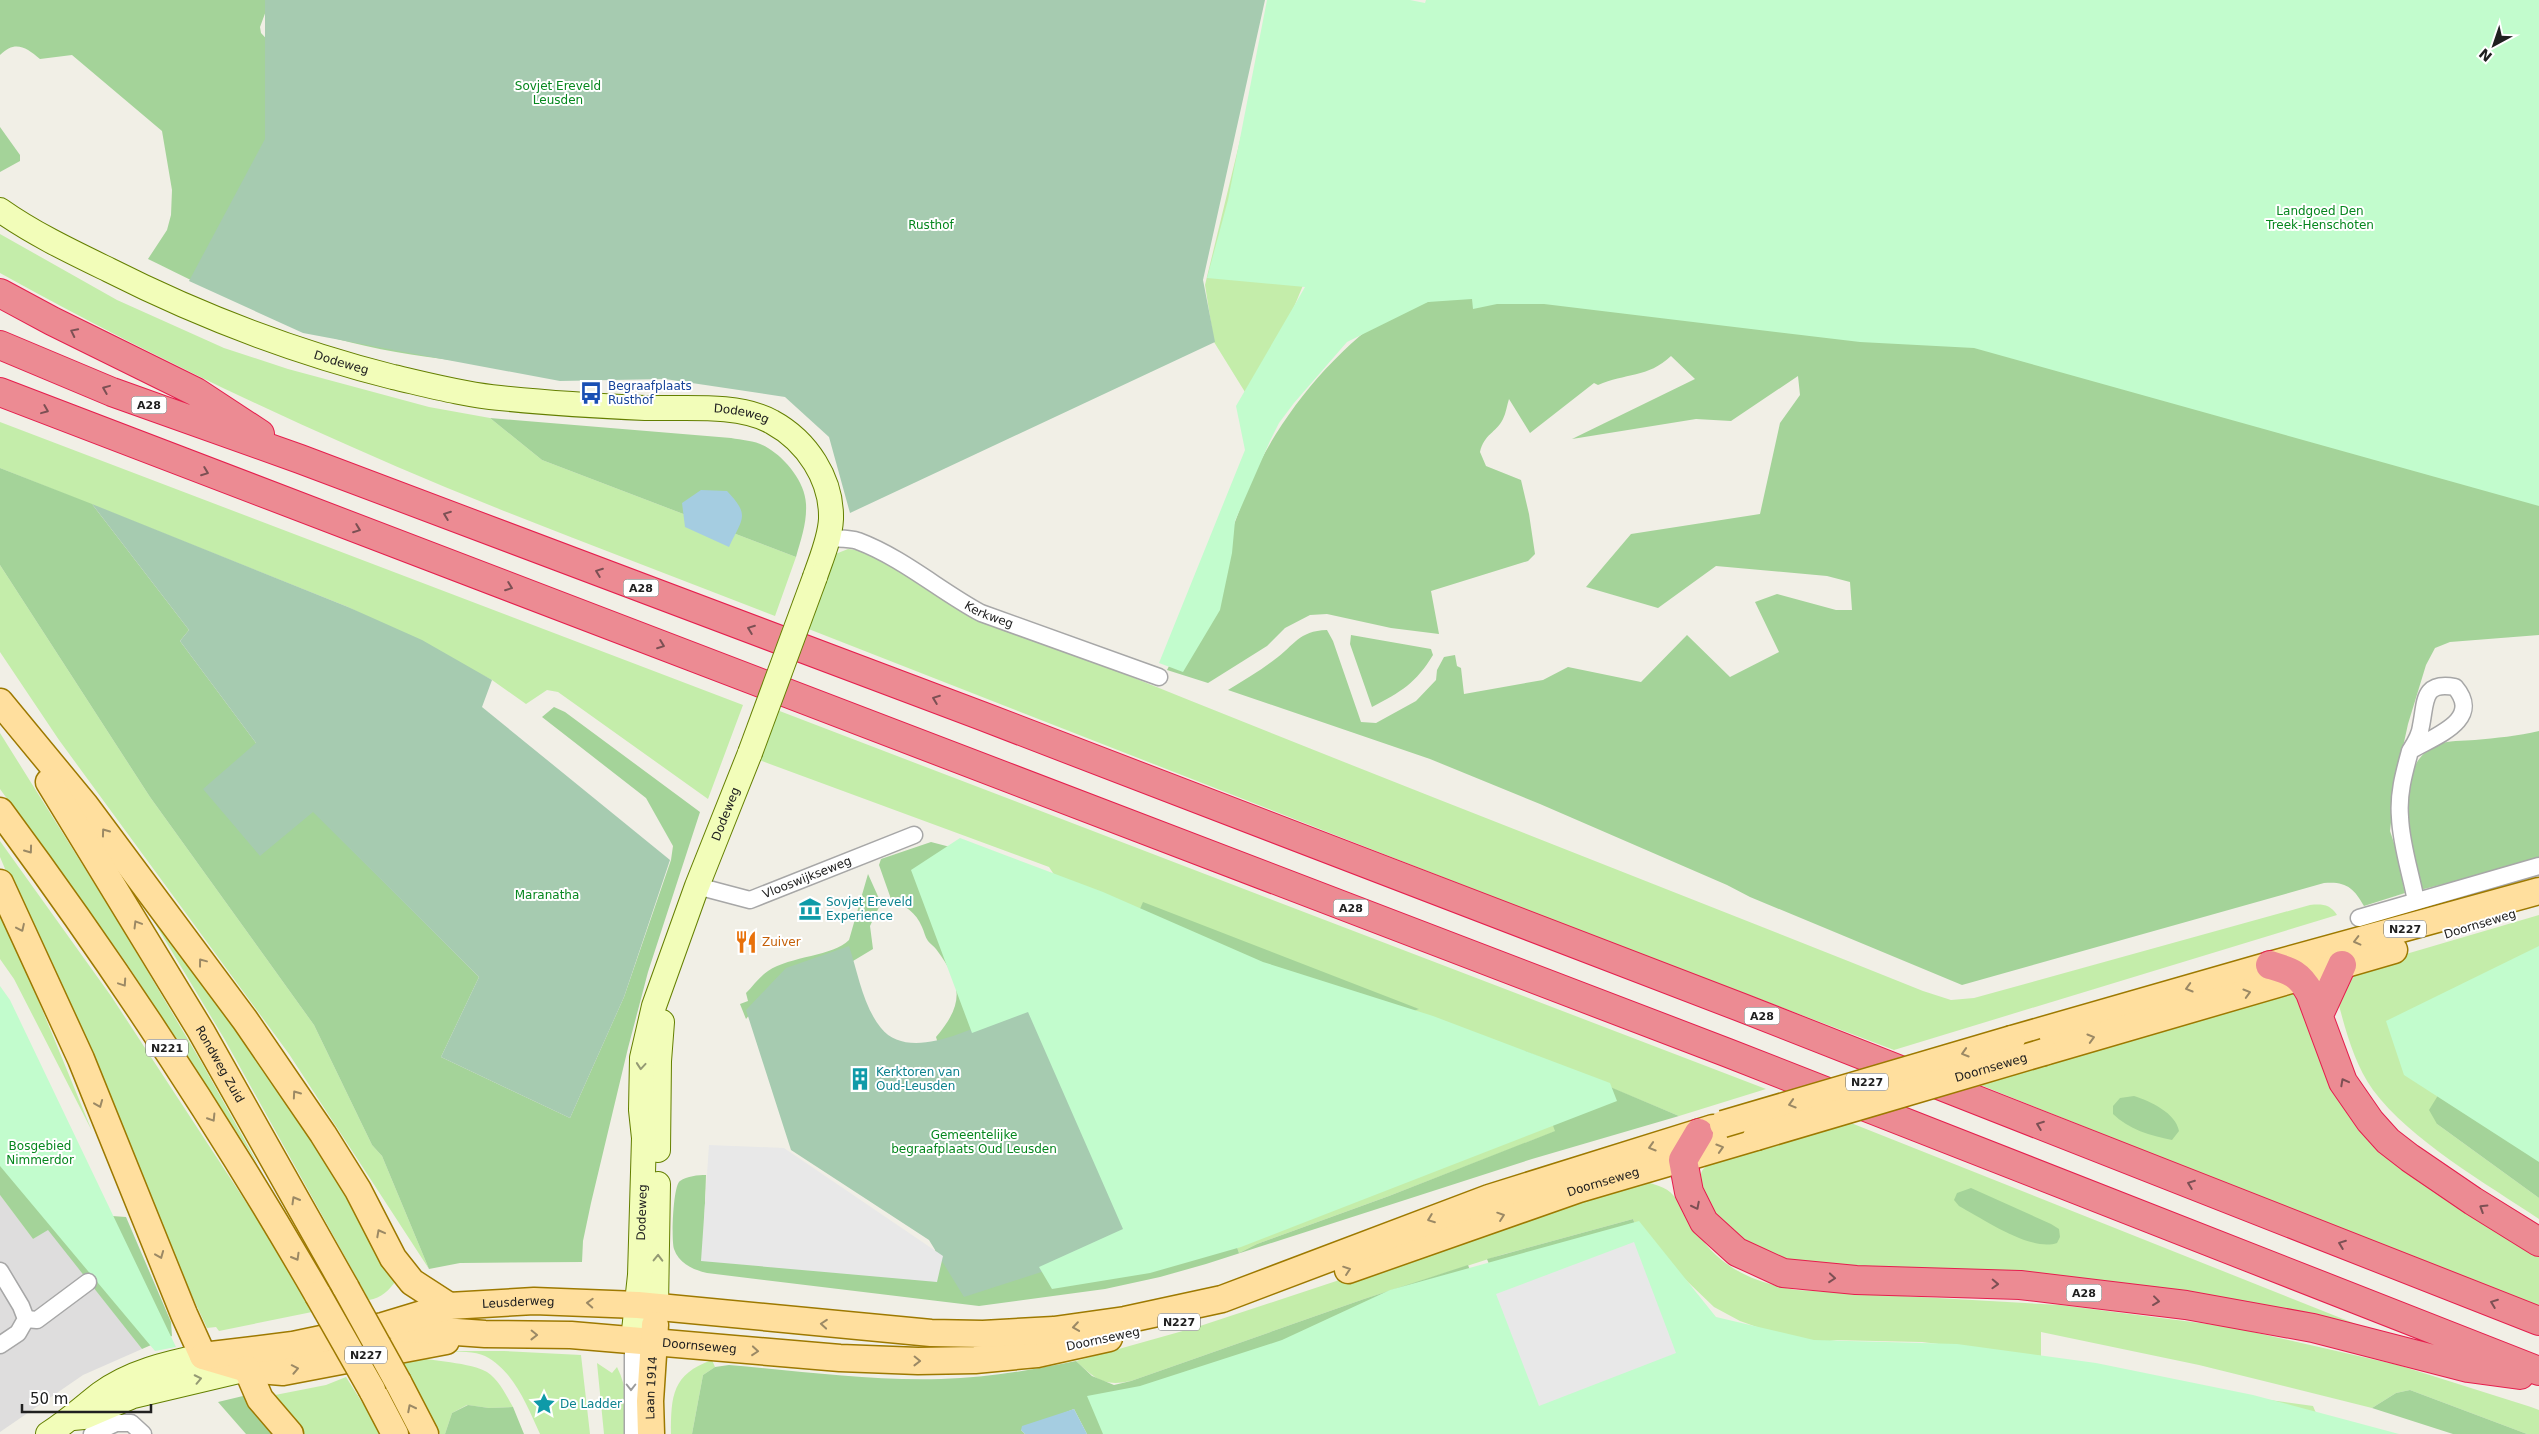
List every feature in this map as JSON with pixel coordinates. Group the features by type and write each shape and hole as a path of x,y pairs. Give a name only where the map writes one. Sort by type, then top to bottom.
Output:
{"highway":[{"name":"A28","path":"0,293 52,321 196,392 300,460"},
{"name":"A28","path":"0,345 112,392 300,460 991,720 1703,993 2539,1321"},
{"name":"A28","path":"0,392 1719,1049 2539,1371"},
{"path":"2270,964 2301,977 2319,1015 2343,1082 2370,1122 2388,1141 2473,1201 2539,1242"},
{"path":"2319,1015 2342,965"},
{"path":"1683,1160 1711,1129"},
{"name":"A28","path":"1683,1160 1689,1192 1704,1222 1737,1252 1784,1274 1856,1280 2020,1285 2186,1305 2313,1328 2468,1368 2539,1378"}],"main road":[{"name":"Rondweg Zuid","path":"0,703 201,1031 346,1288 398,1382 424,1434"},
{"name":"N221","path":"0,703 85,805 245,1020 323,1134 358,1190 393,1258 412,1282 449,1306"},
{"name":"N221","path":"0,811 172,1054 276,1222 395,1434"},
{"path":"0,884 81,1059 184,1314 203,1356 247,1369 260,1399 290,1434"},
{"name":"Doornseweg","path":"647,1306 931,1333 983,1334 1054,1330 1125,1320 1222,1299 1489,1198 1711,1129 2270,964 2539,891"},
{"name":"Doornseweg","path":"644,1341 840,1358 918,1361 975,1360 1037,1354 1229,1311 1579,1189 1683,1160 2539,906"},
{"name":"Leusderweg","path":"203,1356 283,1347 383,1326 449,1306 534,1301 647,1306"},
{"name":"Dodeweg","path":"644,1341 647,1306"},
{"name":"Leusderweg","path":"383,1326 485,1334 571,1335 644,1341"},
{"name":"Leusderweg","path":"247,1369 283,1372 485,1334"},
{"name":"Laan 1914","path":"644,1341 651,1434"},
{"name":"Leusderweg","path":"247,1369 283,1347"}],"street":[{"name":"Dodeweg","path":"0,210 64,248 172,302 244,331 364,370 426,385 497,398 589,405 724,410 749,413 770,421 801,443 814,459 824,480 831,519 828,538 750,753 696,886 654,1006 641,1065 647,1306"},
{"name":"Kerkweg","path":"828,538 857,540 890,556 956,600 981,613 1159,677"},
{"path":"2410,751 2401,787 2399,815 2416,901"},
{"name":"Vlooswijkseweg","path":"696,886 750,900 914,835"},
{"path":"2359,918 2539,866"},
{"path":"0,1271 21,1306 26,1319"},
{"path":"26,1319 37,1320 88,1282"},
{"path":"0,1345 18,1332 26,1319"},
{"name":"Laan 1914","path":"633,1434 644,1341"},
{"name":"Leusderweg","path":"48,1434 73,1418 84,1418 104,1400 162,1364 203,1356"},
{"name":"Leusderweg","path":"104,1400 133,1396 247,1369"},
{"path":"92,1434 116,1423 137,1429"}],"shaded area":[{"path":"709,1145 784,1148 943,1256 937,1282 701,1261"},
{"path":"0,1195 33,1239 48,1229 142,1349 83,1375 0,1432"},
{"path":"1634,1242 1676,1353 1539,1406 1496,1294"}],"green space":[{"path":"0,0 270,0 260,27 261,33 290,64 486,365 381,349 310,331 254,309 148,259 167,230 171,215 172,190 162,131 72,55 40,59 30,51 16,47 5,50 0,55"},
{"name":"Rusthof","path":"265,0 1265,0 1203,280 1215,342 850,513 829,437 785,397 665,379 560,381 303,333 189,281 265,139"},
{"name":"Landgoed Den Treek-Henschoten","path":"1267,0 1410,0 1425,3 1426,0 2539,0 2539,506 1974,348 1860,342 1544,304 1497,304 1473,309 1472,299 1428,302 1347,342 1279,423 1235,521 1232,553 1220,610 1183,672 1159,663 1245,450 1236,406 1305,287 1207,278 1228,200"},
{"path":"1274,0 1358,154 1253,405 1214,342 1205,285"},
{"path":"2539,0 2539,635 2450,642 2435,648 2426,665 2408,724 2396,779 2390,831 2405,893 2364,906 2353,890 2348,887 2338,883 2324,883 1962,985 1750,897 1727,885 1540,804 1430,759 1228,690 1269,664 1303,636 1327,630 1333,641 1361,722 1376,723 1416,701 1436,680 1437,670 1444,657 1455,655 1457,666 1461,668 1464,694 1543,680 1568,667 1641,682 1687,635 1730,677 1779,652 1755,602 1777,594 1836,610 1852,610 1850,582 1827,576 1716,566 1658,608 1586,587 1631,534 1760,514 1780,423 1800,395 1798,376 1731,421 1696,419 1572,439 1695,379 1671,356 1645,372 1598,385 1594,383 1530,433 1509,399 1503,419 1484,441 1480,452 1486,466 1521,480 1529,514 1535,554 1528,561 1431,591 1439,634 1391,628 1327,614 1310,615 1285,628 1267,646 1208,683 1167,670 1214,575 1250,483 1276,434 1310,386 1330,365 1372,326 1394,311"},
{"path":"0,127 20,155 20,161 0,172"},
{"path":"0,234 117,300 224,348 288,369 429,407 490,418 542,460 796,557 775,616 445,487 276,413 164,359 0,273"},
{"path":"490,418 731,438 760,444 775,453 788,465 798,480 805,496 806,518 796,557 542,460"},
{"path":"0,422 743,705 708,799 558,692 547,690 526,704 492,680 348,607 0,468"},
{"path":"0,468 92,504 189,630 180,641 256,743 259,855 313,811 479,977 441,1057 570,1118 624,997 671,860 673,846 646,798 542,717 554,707 565,712 700,812 648,972 628,1048 591,1203 583,1241 582,1262 460,1263 429,1269 382,1156 372,1145 314,1025 150,797 0,565"},
{"name":"Maranatha","path":"92,504 348,607 422,640 492,680 482,707 670,860 624,997 570,1118 441,1057 479,977 313,812 260,856 203,789 256,743 180,641 189,630"},
{"path":"848,549 866,552 898,567 959,610 991,625 1091,661 1923,991 1951,1000 1974,998 2310,905 2325,906 2332,909 2337,915 1894,1050 1588,934 806,628 833,555"},
{"path":"0,565 150,797 314,1025 372,1145 382,1156 429,1269 289,1054 59,740 0,652"},
{"path":"1351,635 1431,649 1433,655 1427,665 1407,686 1372,707 1350,644"},
{"path":"777,710 1766,1089 1679,1116 1525,1052 1556,1131 1389,1196 1257,1244 1239,1253 1215,1185 1347,1036 1418,1009 1136,918 1057,879 1049,867 759,760"},
{"path":"2539,731 2539,860 2420,890 2409,832 2408,790 2413,771 2422,756 2437,745 2446,742 2507,737"},
{"path":"0,733 119,923 203,1065 259,1166 125,961 0,789"},
{"path":"960,838 1103,892 1263,962 1433,1016 1610,1083 1617,1101 1241,1247 1150,1273 1052,1289 1039,1267 1123,1229 1028,1012 972,1033 911,870"},
{"path":"0,841 111,996 297,1280 312,1312 219,1331 216,1327 207,1328 133,1168 0,857"},
{"path":"931,842 954,848 1136,918 1143,902 1419,1009 1347,1036 1215,1185 1239,1253 1257,1244 1389,1196 1555,1131 1525,1051 1679,1116 1532,1159 1206,1264 1160,1277 1105,1289 979,1306 707,1273 688,1266 679,1259 674,1249 674,1202 680,1181 700,1175 706,1175 703,1258 930,1258 942,1241 939,1047 936,1037 952,1014 957,993 955,983 945,961 927,939 917,917 891,899 879,865 881,859"},
{"path":"868,874 881,903 870,926 873,949 848,964 755,1008 746,1019 740,1004 748,1001 746,993 765,973 788,962 823,953 849,940"},
{"path":"144,905 300,1111 396,1280 381,1295 369,1300 225,1040"},
{"path":"0,907 92,1131 14,979 0,959"},
{"path":"2539,915 2539,955 2445,1084 2437,1124 2539,1198 2539,1219 2428,1144 2407,1126 2373,1090 2358,1064 2347,1035 2331,976"},
{"name":"Gemeentelijke begraafplaats Oud Leusden","path":"849,946 870,1010 881,1028 895,1039 913,1043 933,1041 955,1035 977,1027 1031,1000 1131,1243 964,1297 929,1240 791,1150 746,1010 786,968"},
{"path":"2539,946 2539,1162 2404,1075 2386,1021"},
{"path":"2539,955 2539,1198 2437,1124 2429,1110 2445,1084"},
{"name":"Bosgebied Nimmerdor","path":"0,986 10,1000 176,1347 155,1351 0,1166"},
{"path":"2300,986 2344,1098 2539,1251 2539,1309 1973,1082"},
{"name":"Bosgebied Nimmerdor","path":"0,1023 98,1215 126,1217 171,1322 172,1336 142,1349 48,1230 33,1239 0,1195"},
{"path":"2134,1096 2168,1113 2179,1131 2172,1140 2140,1131 2126,1124 2113,1114 2113,1106 2120,1098"},
{"path":"1846,1121 2381,1334 1780,1265 1735,1240 1717,1218 1706,1197 1701,1178 1704,1168 1714,1161"},
{"path":"1642,1180 1670,1192 1703,1241 1723,1261 1745,1275 1769,1284 1796,1290 2060,1305 2231,1327 2398,1365 2531,1407 2539,1410 2539,1434 2527,1434 2410,1390 2396,1393 2372,1408 2199,1365 2041,1332 2041,1356 1922,1342 1830,1340 2313,1406 2325,1434 1750,1434 1768,1331 1740,1321 1714,1307 1639,1235 1633,1219 1501,1255 1364,1299 1131,1381 1114,1383 1100,1380 1076,1361 1197,1327"},
{"path":"1971,1188 2059,1229 2060,1237 2057,1243 2046,1245 2021,1239 1959,1206 1954,1200 1957,1193"},
{"path":"1633,1219 1639,1235 1495,1279 1487,1259"},
{"path":"1639,1221 1716,1317 1814,1340 1957,1344 2096,1363 2253,1395 2399,1434 1103,1434 1087,1396 1140,1386 1282,1340 1390,1290"},
{"path":"1468,1265 1511,1377 1172,1434 1087,1434 1074,1409 1021,1430 1025,1434 692,1434 703,1375 715,1367 729,1365 861,1377 941,1379 1009,1373 1076,1361 1092,1376 1114,1385 1131,1381 1364,1299"},
{"path":"447,1351 504,1351 581,1355 590,1434 540,1434 518,1390 504,1371 485,1356 476,1353"},
{"path":"410,1357 472,1366 487,1372 499,1383 513,1407 489,1408 467,1405 452,1413 445,1434 440,1434 400,1359"},
{"path":"712,1360 715,1367 703,1375 692,1434 671,1434 673,1398 676,1388 689,1372"},
{"path":"597,1363 612,1373 617,1367 621,1375 626,1399 628,1434 604,1434"},
{"path":"346,1377 382,1434 298,1434 270,1396 326,1385"},
{"path":"2410,1390 2527,1434 2453,1434 2372,1408 2396,1393"},
{"path":"243,1396 277,1434 246,1434 218,1402"},
{"path":"468,1405 489,1408 513,1407 524,1434 445,1434 452,1413"}],"water":[{"path":"701,490 727,491 735,499 742,512 740,524 729,547 685,527 682,503"},
{"path":"1074,1409 1087,1434 1025,1434 1021,1430 1022,1426"}],"place":[{"name":"Begraafplaats Rusthof","path":"591,393"},
{"name":"Sovjet Ereveld Experience","path":"810,909"},
{"name":"Zuiver","path":"746,942"},
{"name":"Kerktoren van Oud-Leusden","path":"860,1079"},
{"name":"De Ladder","path":"544,1404"}],"park label":[{"name":"Sovjet Ereveld Leusden","path":"558,93"}]}
